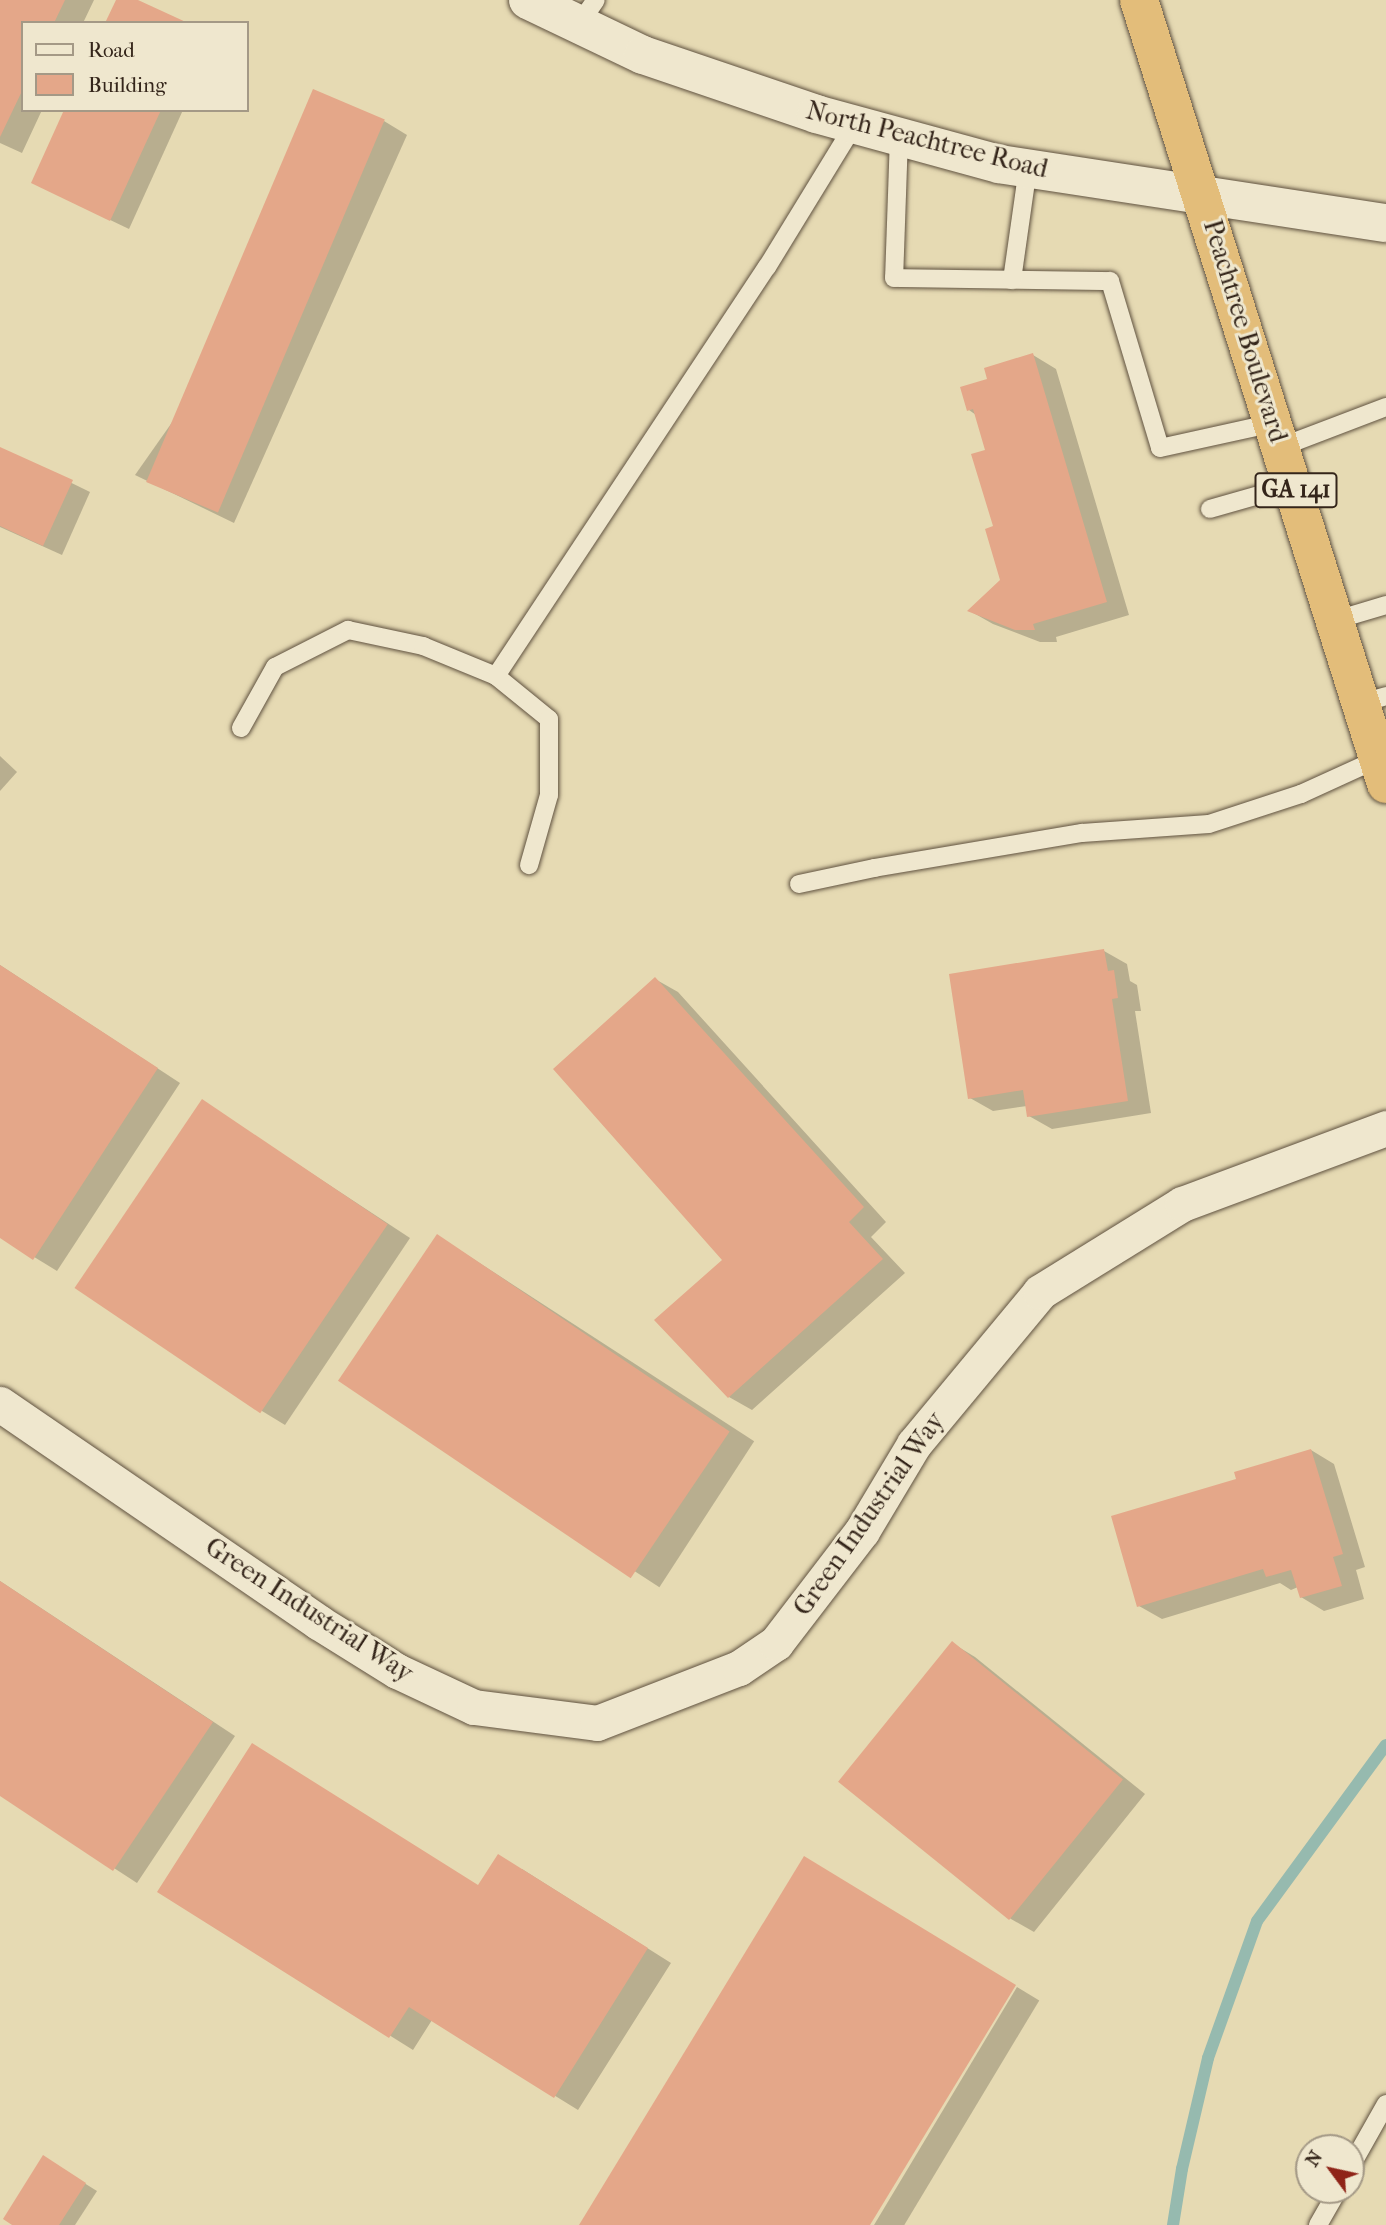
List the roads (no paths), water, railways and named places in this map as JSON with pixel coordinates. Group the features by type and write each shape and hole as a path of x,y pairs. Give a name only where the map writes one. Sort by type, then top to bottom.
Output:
{"highway":[{"name":"Peachtree Boulevard","path":"1139,0 1336,620 1374,699 1383,771"}],"street":[{"name":"North Peachtree Road","path":"528,0 587,12 643,55 854,125 900,137 1028,168 1386,223"},
{"name":"Green Industrial Way","path":"0,1404 307,1614 397,1671 474,1706 597,1723 738,1668 776,1643 862,1531 914,1444 1040,1292 1182,1204 1386,1128"}],"lane":[{"path":"496,676 767,267 854,125"},
{"path":"900,137 894,278 1110,281 1160,448 1278,435 1386,407"},
{"path":"1012,280 1028,168"},
{"path":"1210,509 1294,485"},
{"path":"1336,620 1386,605"},
{"path":"241,728 275,667 348,630 423,646 496,676 549,719 550,795 529,864"},
{"path":"799,884 874,868 1082,833 1209,824 1301,793 1383,771"},
{"path":"1365,2141 1386,2104"},
{"path":"1318,2225 1330,2204"}],"waterway":[{"path":"1173,2225 1182,2169 1208,2058 1257,1921 1386,1745"}]}
